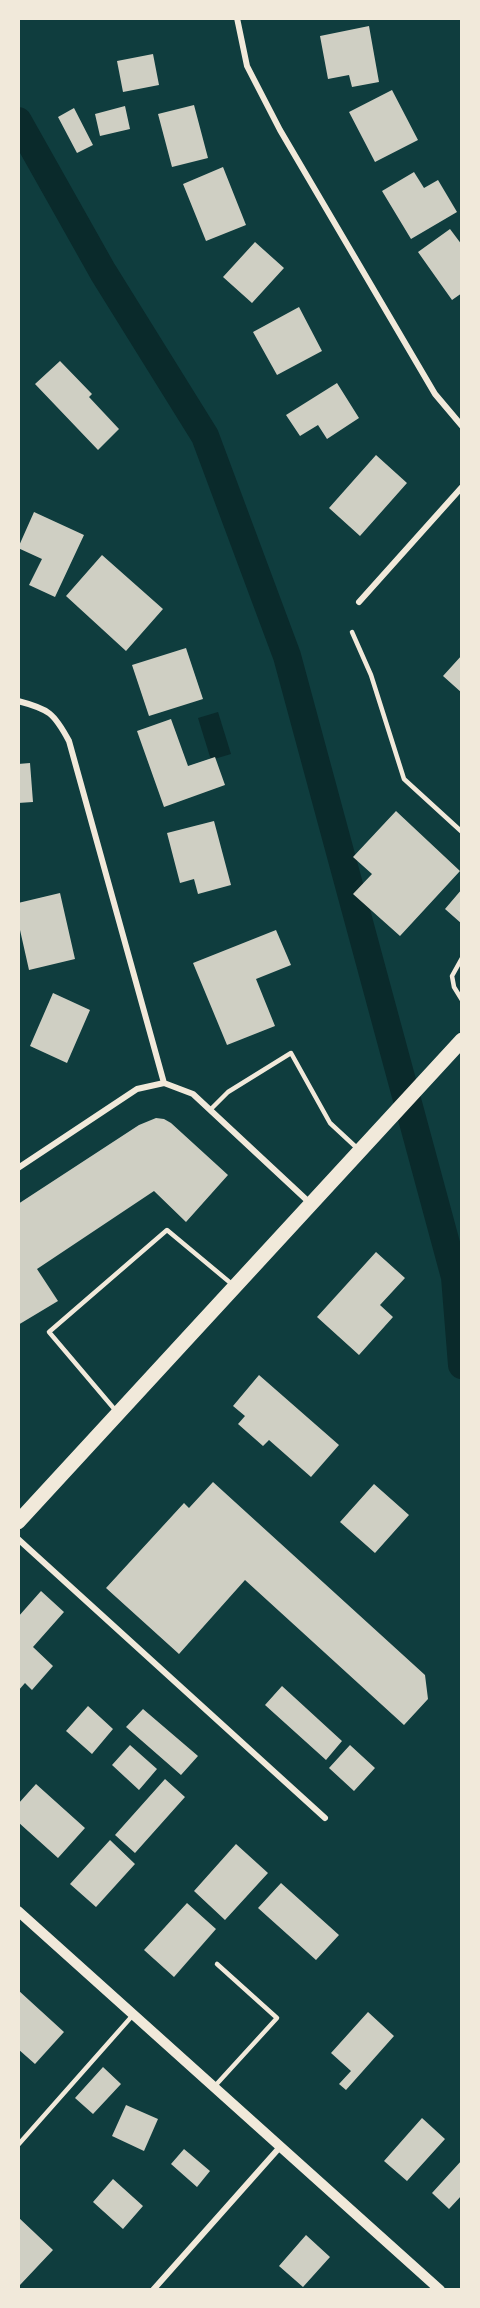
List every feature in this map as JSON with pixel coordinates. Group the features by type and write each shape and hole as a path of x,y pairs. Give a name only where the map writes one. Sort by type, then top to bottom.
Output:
{"main road":[{"path":"18,1522 462,1040"}],"street":[{"path":"237,18 247,66 280,130 435,394 462,426"},
{"path":"358,602 462,487"},
{"path":"18,702 43,707 59,722 69,741 164,1083"},
{"path":"18,1168 137,1089 164,1083 193,1094 311,1204"},
{"path":"18,1539 325,1818"},
{"path":"18,1911 440,2290"},
{"path":"153,2290 280,2147"}],"lane":[{"path":"352,632 371,675 404,779 462,832"},
{"path":"462,958 452,976 454,987 462,1000"},
{"path":"210,1110 228,1092 291,1053 330,1123 360,1151"},
{"path":"118,1413 49,1332 167,1230 235,1287"},
{"path":"214,2087 277,2018 217,1964"},
{"path":"18,2145 133,2015"}],"water":[{"path":"218,712 231,754 211,760 198,718"}],"building":[{"path":"369,26 379,82 352,87 349,75 328,79 320,36"},
{"path":"153,54 159,85 123,92 117,61"},
{"path":"392,90 418,140 375,162 349,112"},
{"path":"194,105 208,158 172,167 158,114"},
{"path":"125,106 130,129 100,136 95,114"},
{"path":"74,108 93,145 77,153 58,117"},
{"path":"223,167 246,225 206,241 183,184"},
{"path":"414,172 424,188 438,180 457,212 411,239 382,191"},
{"path":"450,229 462,245 462,293 452,300 418,252"},
{"path":"255,242 284,268 252,303 223,277"},
{"path":"299,307 322,351 277,375 253,332"},
{"path":"60,361 92,394 89,397 119,429 98,450 35,384"},
{"path":"337,383 359,418 327,439 318,425 300,436 286,415"},
{"path":"376,455 407,483 360,536 329,508"},
{"path":"34,512 84,535 55,597 29,585 42,559 18,548"},
{"path":"102,555 163,609 126,651 66,596"},
{"path":"186,648 203,699 149,716 132,665"},
{"path":"462,655 462,693 443,676"},
{"path":"171,719 188,766 215,757 225,785 164,807 137,731"},
{"path":"30,763 33,802 18,803 18,764"},
{"path":"396,811 460,871 400,936 353,894 372,874 353,857"},
{"path":"214,821 231,885 198,894 194,879 180,883 167,833"},
{"path":"462,889 462,924 445,909"},
{"path":"60,893 75,959 29,970 18,921 18,903"},
{"path":"276,930 291,965 256,979 275,1026 227,1045 193,963"},
{"path":"53,993 90,1010 67,1063 30,1046"},
{"path":"156,1118 171,1123 228,1175 186,1222 154,1191 37,1269 58,1301 18,1325 18,1204 139,1125"},
{"path":"376,1252 405,1278 380,1305 393,1317 359,1355 317,1317"},
{"path":"259,1375 339,1445 311,1477 269,1440 263,1446 238,1424 245,1416 233,1406"},
{"path":"213,1482 425,1675 428,1699 404,1725 245,1580 179,1654 106,1588 184,1503 189,1508"},
{"path":"374,1484 409,1515 375,1553 340,1522"},
{"path":"41,1591 64,1612 33,1647 53,1666 32,1690 25,1683 18,1691 18,1617"},
{"path":"282,1686 342,1741 326,1760 265,1705"},
{"path":"88,1706 113,1729 92,1754 66,1731"},
{"path":"143,1709 198,1756 181,1775 126,1727"},
{"path":"130,1745 157,1769 139,1790 112,1765"},
{"path":"350,1745 375,1768 354,1791 329,1768"},
{"path":"165,1779 185,1797 135,1853 115,1835"},
{"path":"36,1784 85,1828 58,1858 18,1822 18,1804"},
{"path":"110,1840 135,1864 96,1907 70,1884"},
{"path":"236,1844 268,1873 225,1920 194,1891"},
{"path":"281,1883 339,1935 316,1960 258,1908"},
{"path":"187,1903 216,1929 174,1977 144,1950"},
{"path":"18,1990 64,2032 35,2064 18,2049"},
{"path":"368,2012 394,2036 346,2090 339,2084 351,2071 331,2053"},
{"path":"103,2067 121,2084 93,2114 75,2098"},
{"path":"126,2105 158,2119 144,2151 112,2136"},
{"path":"422,2118 445,2139 407,2181 384,2161"},
{"path":"184,2149 210,2171 197,2187 171,2164"},
{"path":"462,2160 462,2195 449,2209 432,2193"},
{"path":"113,2179 143,2206 123,2229 93,2202"},
{"path":"18,2217 53,2250 20,2285 18,2283"},
{"path":"306,2235 330,2257 303,2287 279,2266"}],"waterway":[{"path":"18,121 103,272 205,436 287,656 455,1277 462,1365"}]}
